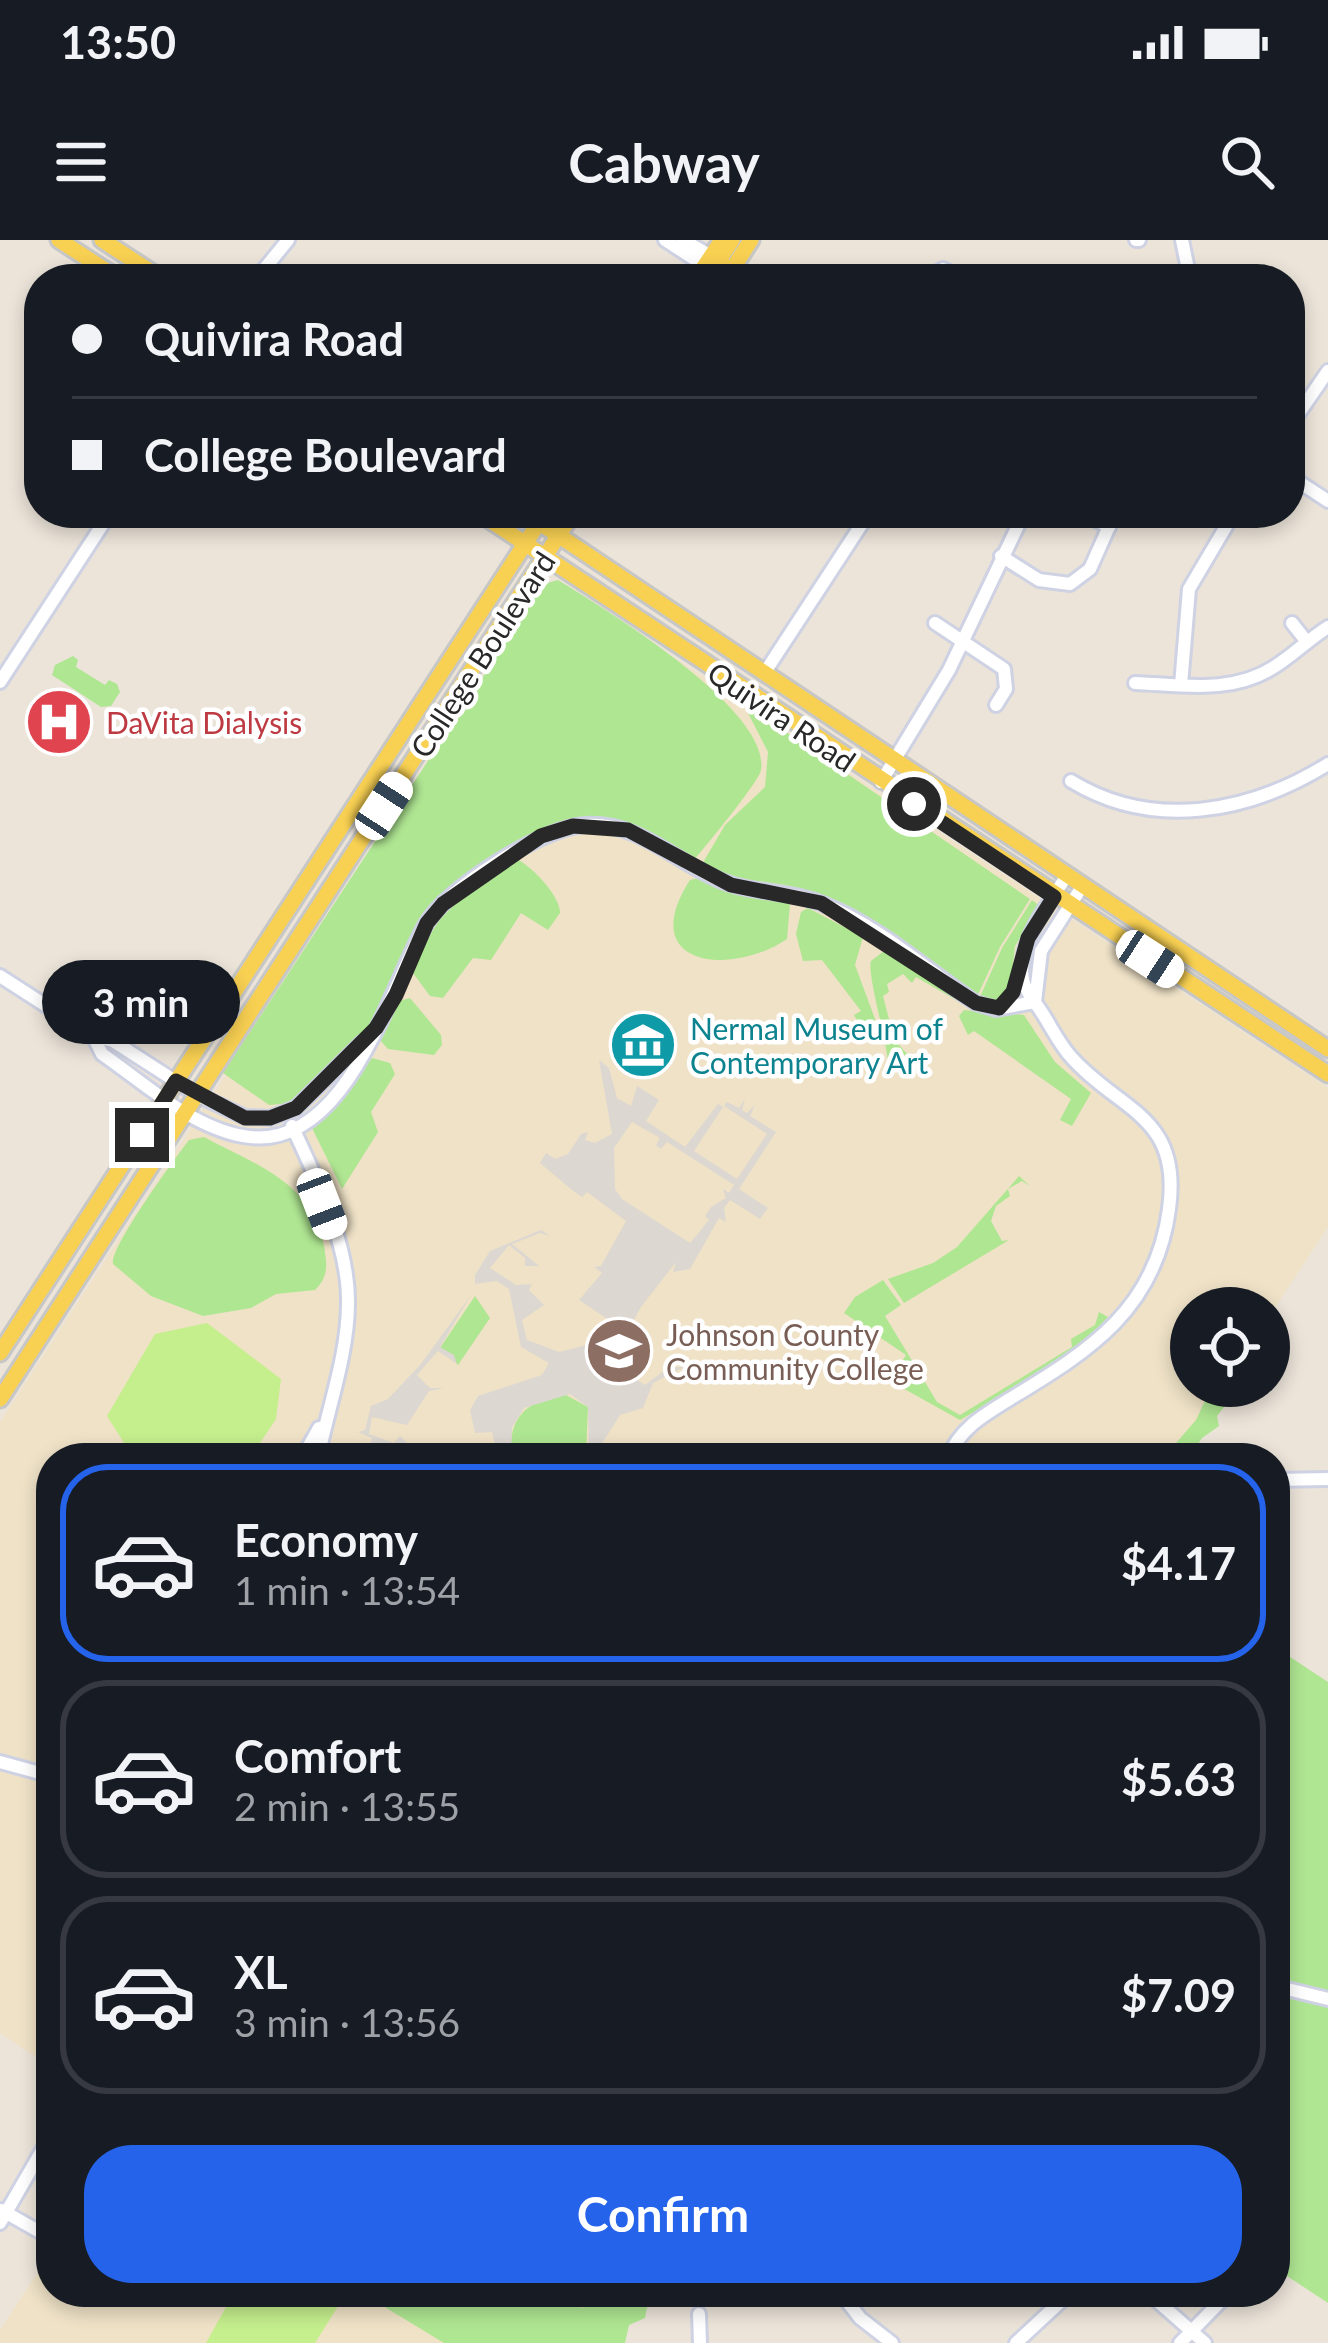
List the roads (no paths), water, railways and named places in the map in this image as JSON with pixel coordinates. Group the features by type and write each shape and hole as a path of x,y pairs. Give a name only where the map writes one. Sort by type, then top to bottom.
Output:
{"main road":[{"path":"58,240 95,264"},
{"path":"102,240 139,264"},
{"name":"Quivira Road","path":"502,528 1061,902 1328,1074"},
{"name":"College Boulevard","path":"0,1353 530,528"},
{"name":"Quivira Road","path":"551,528 1328,1049"},
{"name":"College Boulevard","path":"0,1400 563,528"}],"street":[{"path":"272,263 287,240"},
{"path":"664,240 697,264"},
{"path":"1305,404 1328,371"},
{"path":"0,682 100,528"},
{"path":"765,672 859,528"},
{"path":"880,782 964,641 1016,528"},
{"path":"1001,556 1040,580 1070,584 1090,569 1108,528"},
{"path":"1180,685 1190,589 1225,528"},
{"path":"935,623 1004,669 1006,689 996,705"},
{"path":"1292,623 1306,642"},
{"path":"1135,683 1244,682 1328,627"},
{"path":"1071,781 1118,806 1155,812 1270,796 1328,764"},
{"path":"94,1036 102,1054 186,1112 246,1137 294,1130 333,1100 396,995 427,923 443,904 541,836 589,824 646,837 731,885 821,903 976,1003 999,1008 1035,1002"},
{"path":"1035,1002 1041,951 1067,875"},
{"path":"959,1443 976,1420 1111,1332 1141,1287 1169,1213 1169,1169 1154,1131 1128,1100 1071,1057 1025,994 1022,970 1028,938 1083,885"},
{"path":"999,1008 1022,970"},
{"path":"0,976 94,1036 113,1041 197,1095 245,1118 286,1114 376,1028"},
{"path":"286,1114 348,1288 347,1322 321,1443"},
{"path":"310,1443 328,1410"},
{"path":"1290,1480 1328,1479"},
{"path":"0,1762 36,1773"},
{"path":"1290,1990 1328,1999"},
{"path":"36,2159 2,2215 36,2231"},
{"path":"852,2307 892,2343"},
{"path":"1016,2343 1050,2307"},
{"path":"1165,2307 1205,2343"},
{"path":"1180,2343 1215,2307"},
{"path":"699,2314 700,2343"}],"place":[{"name":"DaVita Dialysis","path":"59,722"},
{"name":"Nermal Museum of Contemporary Art","path":"643,1045"},
{"name":"Johnson County Community College","path":"619,1351"}]}
